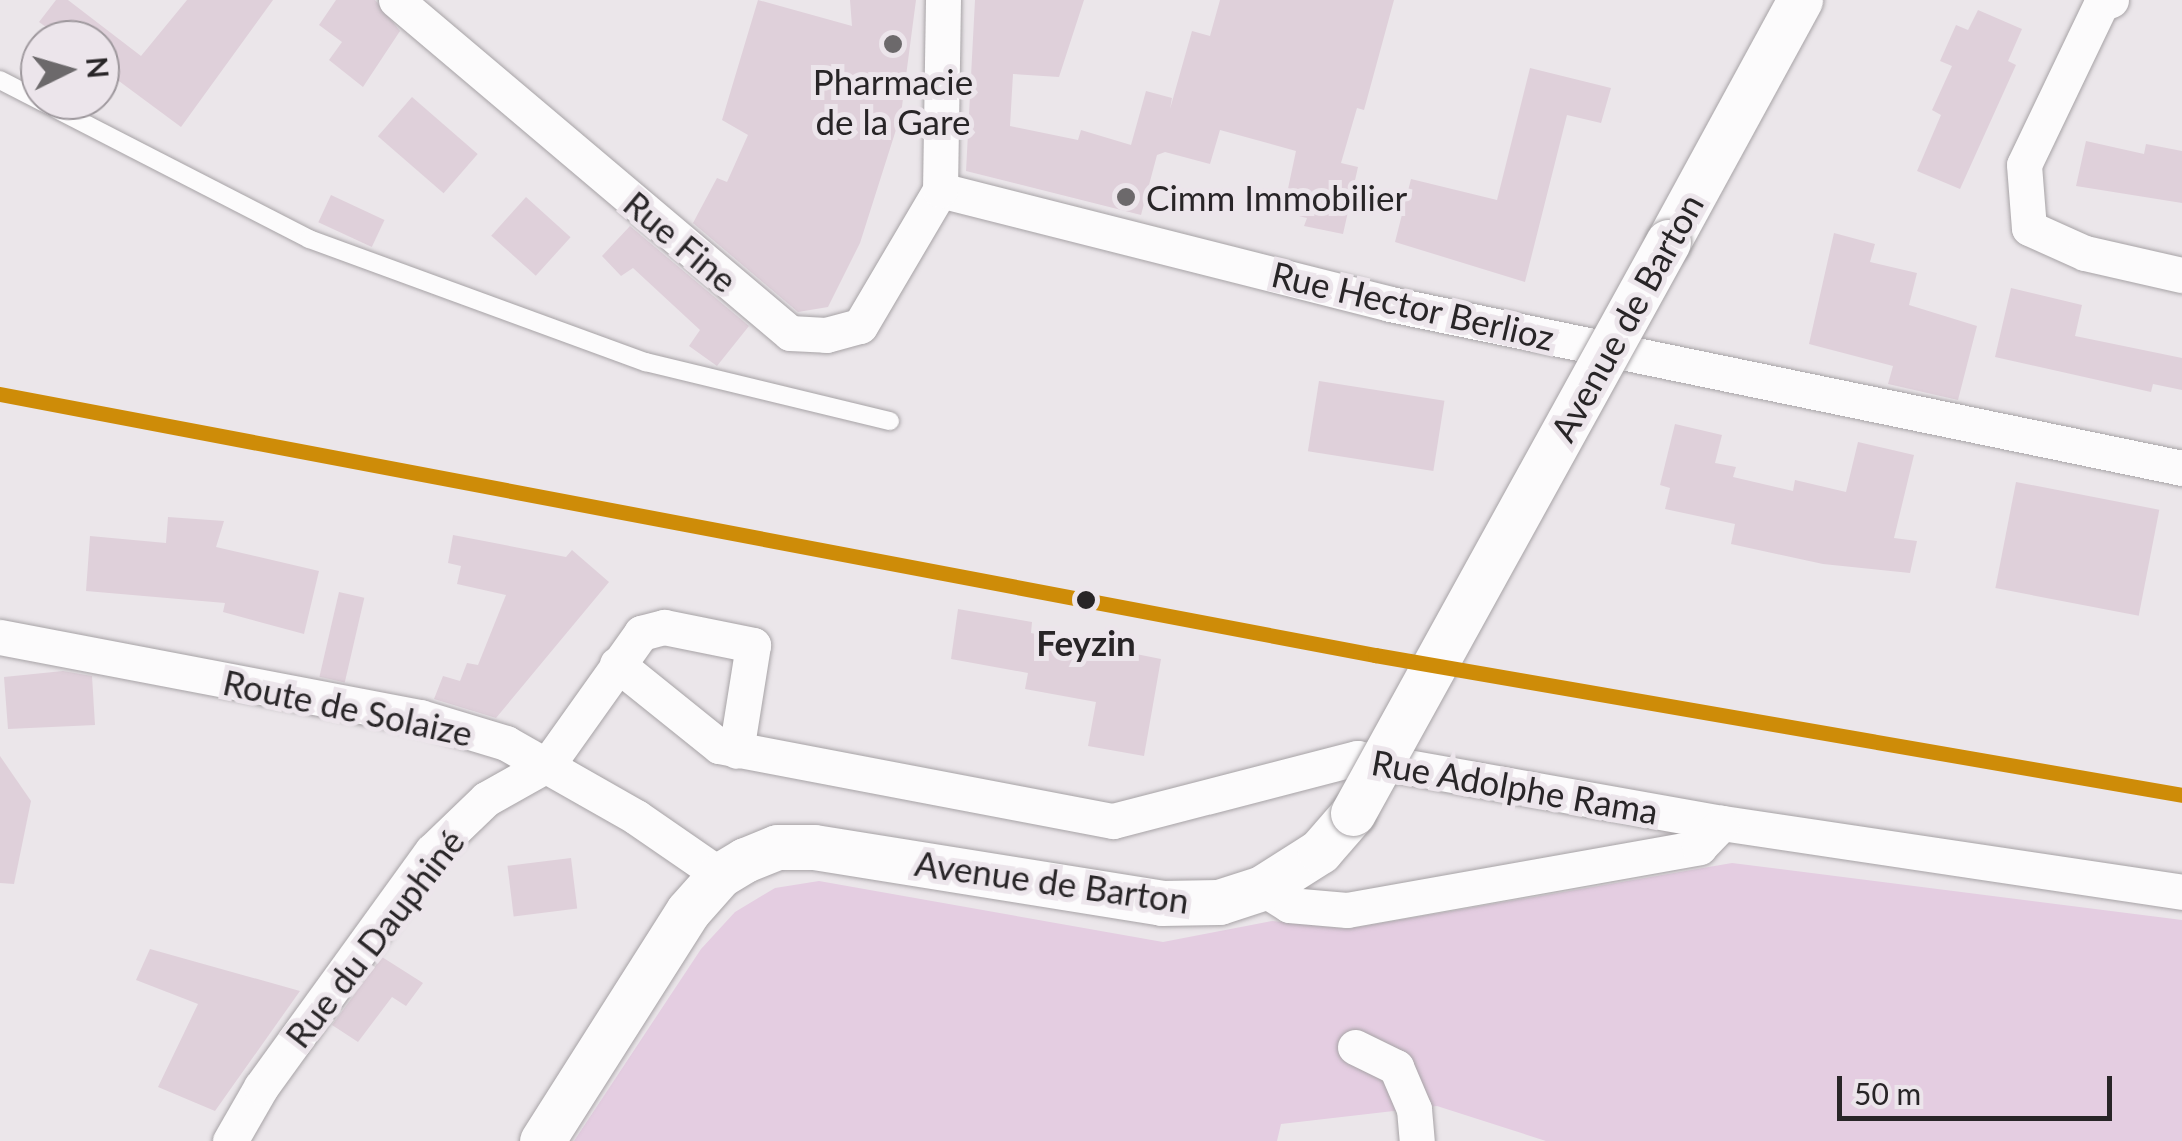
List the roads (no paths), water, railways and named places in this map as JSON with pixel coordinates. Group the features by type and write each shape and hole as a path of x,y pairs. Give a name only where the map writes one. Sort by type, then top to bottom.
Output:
{"street":[{"name":"Rue Fine","path":"396,0 790,334 826,335 860,326 940,190"},
{"path":"940,190 943,0"},
{"name":"Avenue de Barton","path":"542,1141 688,911 720,876 777,847 814,846 1162,903 1220,902 1262,888 1320,852 1353,813 1800,0"},
{"path":"2111,0 2101,4 2024,166 2029,228 2084,253 2182,275"},
{"name":"Rue Hector Berlioz","path":"940,190 1390,304 2182,468"},
{"path":"548,764 617,664 651,628 753,646 736,751"},
{"name":"Route de Solaize","path":"0,637 420,717 506,742 548,764 720,876"},
{"name":"Rue Adolphe Rama","path":"617,664 719,746 1112,821 1357,758 1722,823 2182,892"},
{"name":"Rue du Dauphiné","path":"230,1141 261,1087 432,851 486,799 548,764"},
{"path":"1262,888 1289,905 1347,910 1699,847 1722,823"},
{"path":"1355,1047 1396,1067 1414,1109 1417,1141"}],"lane":[{"path":"0,80 309,239 646,362 890,421"}],"place":[{"name":"Pharmacie de la Gare","path":"893,44"},
{"name":"Cimm Immobilier","path":"1126,197"},
{"name":"Feyzin","path":"1086,600"}]}
